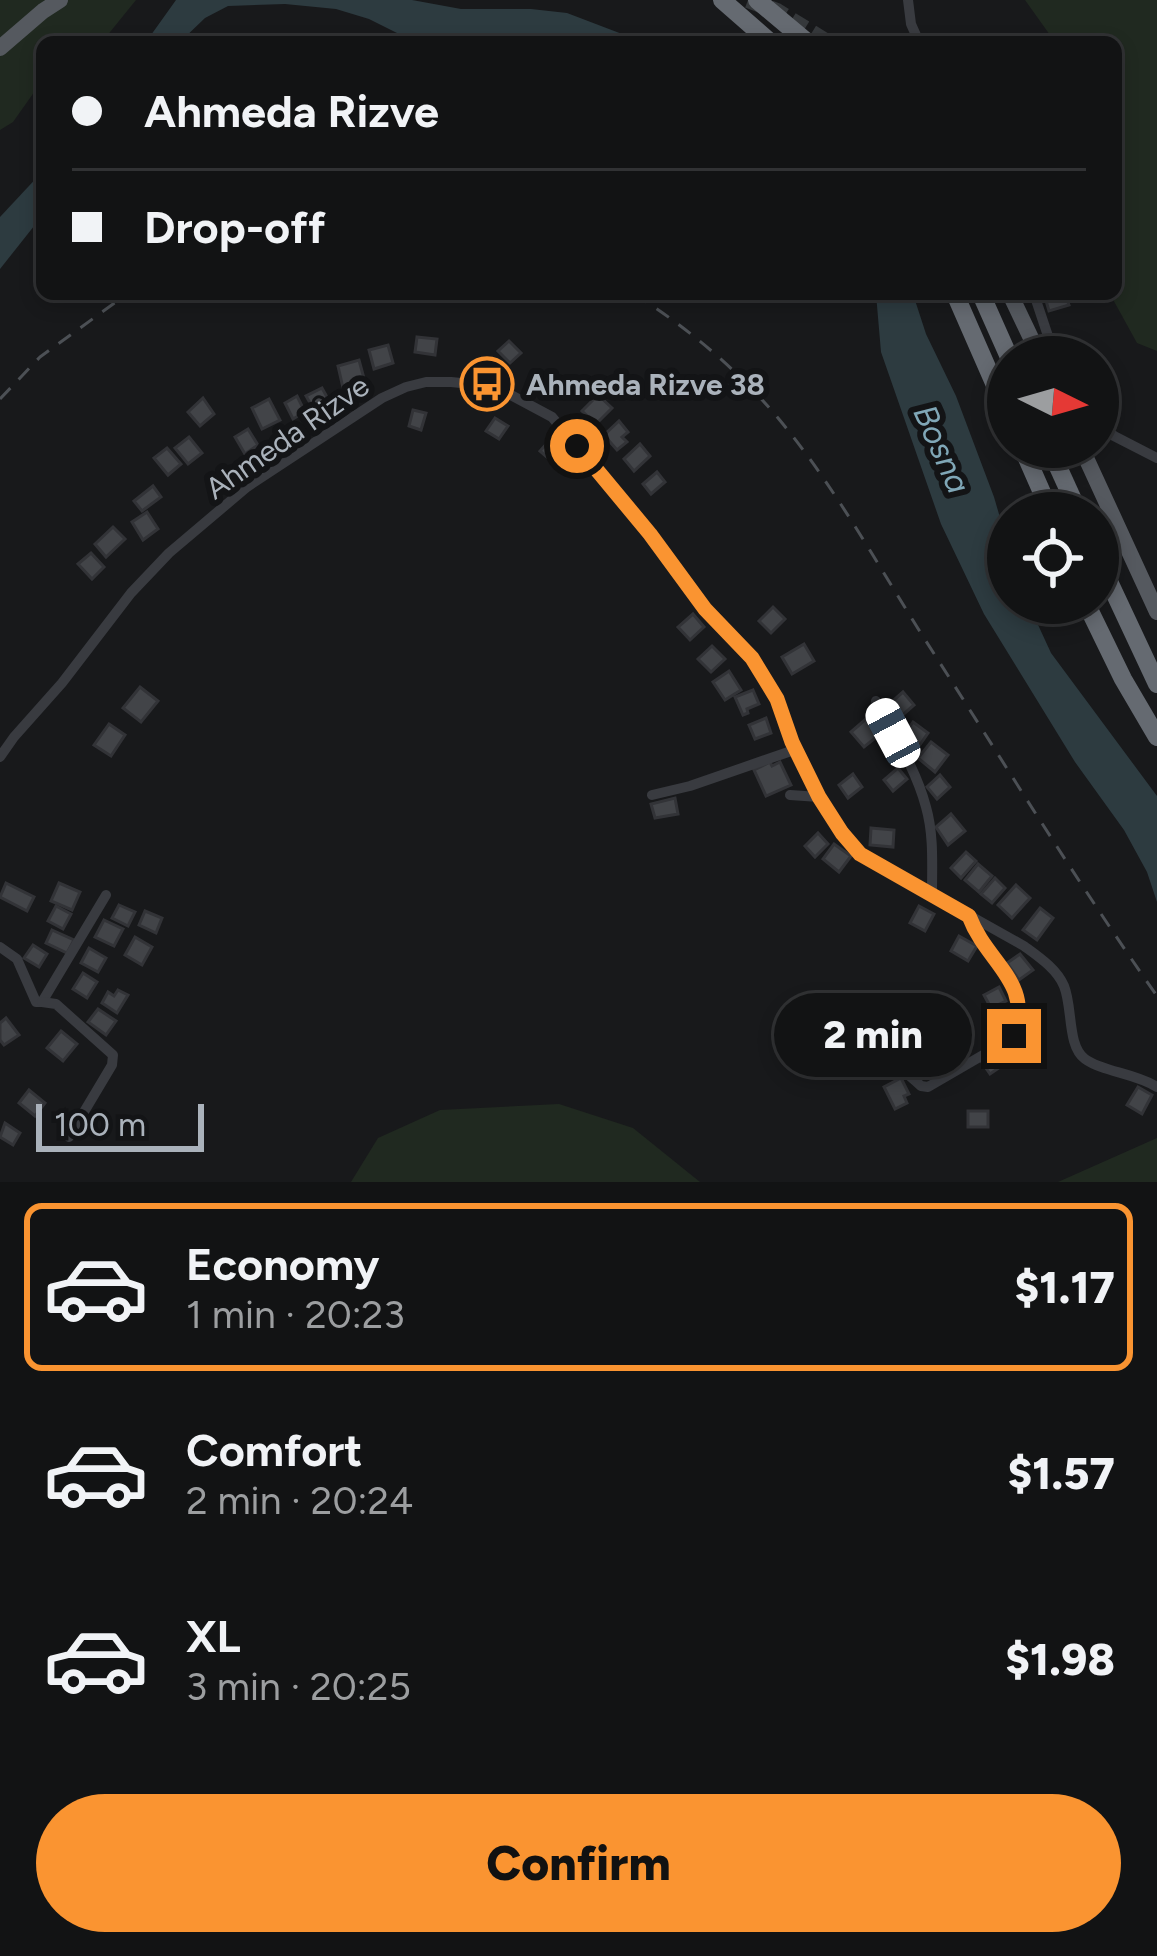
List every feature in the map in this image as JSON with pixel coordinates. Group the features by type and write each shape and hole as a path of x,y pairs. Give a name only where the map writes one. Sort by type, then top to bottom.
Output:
{"highway":[{"path":"722,0 763,36"},
{"path":"757,0 800,36"},
{"path":"959,300 987,366"},
{"path":"984,300 1000,336"},
{"path":"1119,603 1157,684"},
{"path":"1096,624 1157,736"}],"main road":[{"path":"0,48 60,0"},
{"path":"1015,300 1035,325 1037,336"},
{"path":"1091,468 1157,612"}],"street":[{"path":"908,0 916,36"},
{"path":"1036,300 1035,325 1042,336"},
{"name":"Ahmeda Rizve","path":"0,757 130,593 248,487 382,398 426,382 481,386 509,394 552,417 650,534 705,609 752,658 777,699 819,797 860,854 1045,962 1063,981 1074,1046 1083,1058 1157,1087"},
{"path":"1119,439 1157,458"},
{"path":"876,701 927,808 932,894"},
{"path":"652,794 797,749"},
{"path":"790,795 819,797"},
{"path":"42,1002 106,895"},
{"path":"866,1075 892,1065 928,1087 1014,1036 1021,1018 1017,992 969,916"},
{"path":"0,947 17,959 36,1002 56,1004 113,1055 112,1065 69,1137"}],"lane":[{"path":"819,1045 849,1045 892,1065"}],"shaded area":[{"path":"0,0 136,0 107,36 36,36 36,89 13,122 0,130"},
{"path":"1025,0 1157,0 1157,351 1137,343 1113,300 1122,300 1122,36 1051,36"},
{"path":"559,1104 633,1128 700,1182 351,1182 378,1138 440,1110"},
{"path":"1157,1138 1157,1182 1058,1182"}],"water":[{"path":"176,0 412,0 461,9 567,13 627,36 403,36 336,9 285,4 228,6 205,18 186,36 150,36"},
{"path":"36,178 36,224 0,269 0,217"},
{"name":"Bosna","path":"877,300 915,300 992,492 987,492 987,619 941,524 881,352"},
{"path":"990,624 1038,624 1051,653 1157,796 1157,902 1124,830 1075,762"}],"building":[{"path":"1046,300 1067,300 1069,305 1049,311"},
{"path":"417,337 437,339 435,355 415,352"},
{"path":"509,341 521,353 510,363 498,351"},
{"path":"388,345 393,363 374,369 369,350"},
{"path":"359,360 365,382 343,388 338,366"},
{"path":"322,388 333,408 318,417 306,396"},
{"path":"598,395 612,408 596,424 582,411"},
{"path":"297,396 305,412 293,419 285,403"},
{"path":"203,398 214,414 200,426 188,412"},
{"path":"269,399 280,420 262,429 252,408"},
{"path":"413,410 426,413 421,430 409,426"},
{"path":"495,418 508,426 499,439 486,431"},
{"path":"619,421 628,432 622,437 627,442 617,450 604,435"},
{"path":"248,429 258,445 245,454 235,437"},
{"path":"189,437 202,453 188,464 175,448"},
{"path":"550,440 564,453 555,464 540,451"},
{"path":"640,444 650,456 634,471 624,459"},
{"path":"167,448 181,464 168,475 154,458"},
{"path":"657,472 665,482 651,494 643,484"},
{"path":"153,486 161,497 142,511 134,501"},
{"path":"147,512 158,529 143,540 132,522"},
{"path":"113,527 125,539 106,557 95,544"},
{"path":"91,553 104,567 92,579 78,564"},
{"path":"773,607 785,619 771,633 759,621"},
{"path":"693,614 704,627 690,640 678,627"},
{"path":"804,644 814,661 792,674 782,657"},
{"path":"712,646 725,659 711,672 698,659"},
{"path":"729,671 741,690 725,700 713,682"},
{"path":"140,687 158,701 141,722 123,708"},
{"path":"753,690 759,704 743,715 735,697"},
{"path":"903,692 914,705 898,719 887,706"},
{"path":"766,718 771,733 755,739 749,725"},
{"path":"866,719 879,735 864,747 851,732"},
{"path":"913,722 928,733 917,749 902,738"},
{"path":"109,724 125,735 111,756 94,745"},
{"path":"931,742 948,755 935,772 918,758"},
{"path":"770,762 772,766 780,762 791,785 766,796 754,770"},
{"path":"898,768 907,779 893,791 884,780"},
{"path":"853,774 862,787 848,798 839,785"},
{"path":"940,775 950,787 937,799 927,787"},
{"path":"675,798 678,814 655,818 651,804"},
{"path":"951,814 965,831 948,845 936,827"},
{"path":"871,828 894,830 893,847 870,845"},
{"path":"818,833 828,844 815,857 805,846"},
{"path":"834,844 851,856 839,872 823,859"},
{"path":"966,852 976,861 961,878 951,868"},
{"path":"978,864 992,876 979,892 965,880"},
{"path":"995,878 1005,888 992,903 981,894"},
{"path":"6,883 34,897 27,911 0,897"},
{"path":"59,883 80,892 72,910 51,901"},
{"path":"1016,885 1030,898 1012,918 998,905"},
{"path":"119,905 135,912 128,926 112,918"},
{"path":"56,906 71,914 63,929 48,921"},
{"path":"919,906 934,914 925,931 910,923"},
{"path":"1040,908 1053,918 1037,940 1023,930"},
{"path":"145,911 162,918 156,933 139,925"},
{"path":"104,920 123,929 114,946 95,937"},
{"path":"52,930 74,940 67,953 46,943"},
{"path":"959,936 977,946 968,961 951,951"},
{"path":"135,937 152,947 142,965 125,955"},
{"path":"33,945 47,954 39,967 24,958"},
{"path":"89,948 106,958 98,972 81,963"},
{"path":"1020,954 1033,970 1019,980 1007,963"},
{"path":"83,973 97,982 87,998 73,989"},
{"path":"999,987 1006,1001 991,1008 984,995"},
{"path":"118,990 128,995 117,1013 102,1003 108,992 114,996"},
{"path":"98,1009 116,1021 106,1035 88,1022"},
{"path":"6,1018 19,1035 4,1045 0,1023"},
{"path":"804,1019 819,1033 810,1041 796,1027"},
{"path":"926,1029 936,1043 920,1054 911,1040"},
{"path":"61,1031 77,1044 63,1061 47,1048"},
{"path":"998,1050 1006,1063 990,1074 981,1061"},
{"path":"901,1078 909,1094 904,1096 907,1103 895,1109 884,1087"},
{"path":"1138,1087 1152,1095 1142,1114 1127,1105"},
{"path":"29,1090 45,1103 35,1116 19,1103"},
{"path":"968,1111 988,1111 988,1127 968,1127"},
{"path":"5,1123 20,1133 13,1145 0,1137"}],"tunnel":[{"path":"748,0 777,11 817,36"}],"railway":[{"path":"0,399 40,357 119,300"},
{"path":"642,300 729,366 763,400 818,470 1157,996"}],"place":[{"name":"Ahmeda Rizve 38","path":"487,384"}],"route":[{"path":"577,446 705,609 752,658 777,699 819,797 842,833 860,854 969,916 1017,992 1021,1018 1014,1036"}]}
